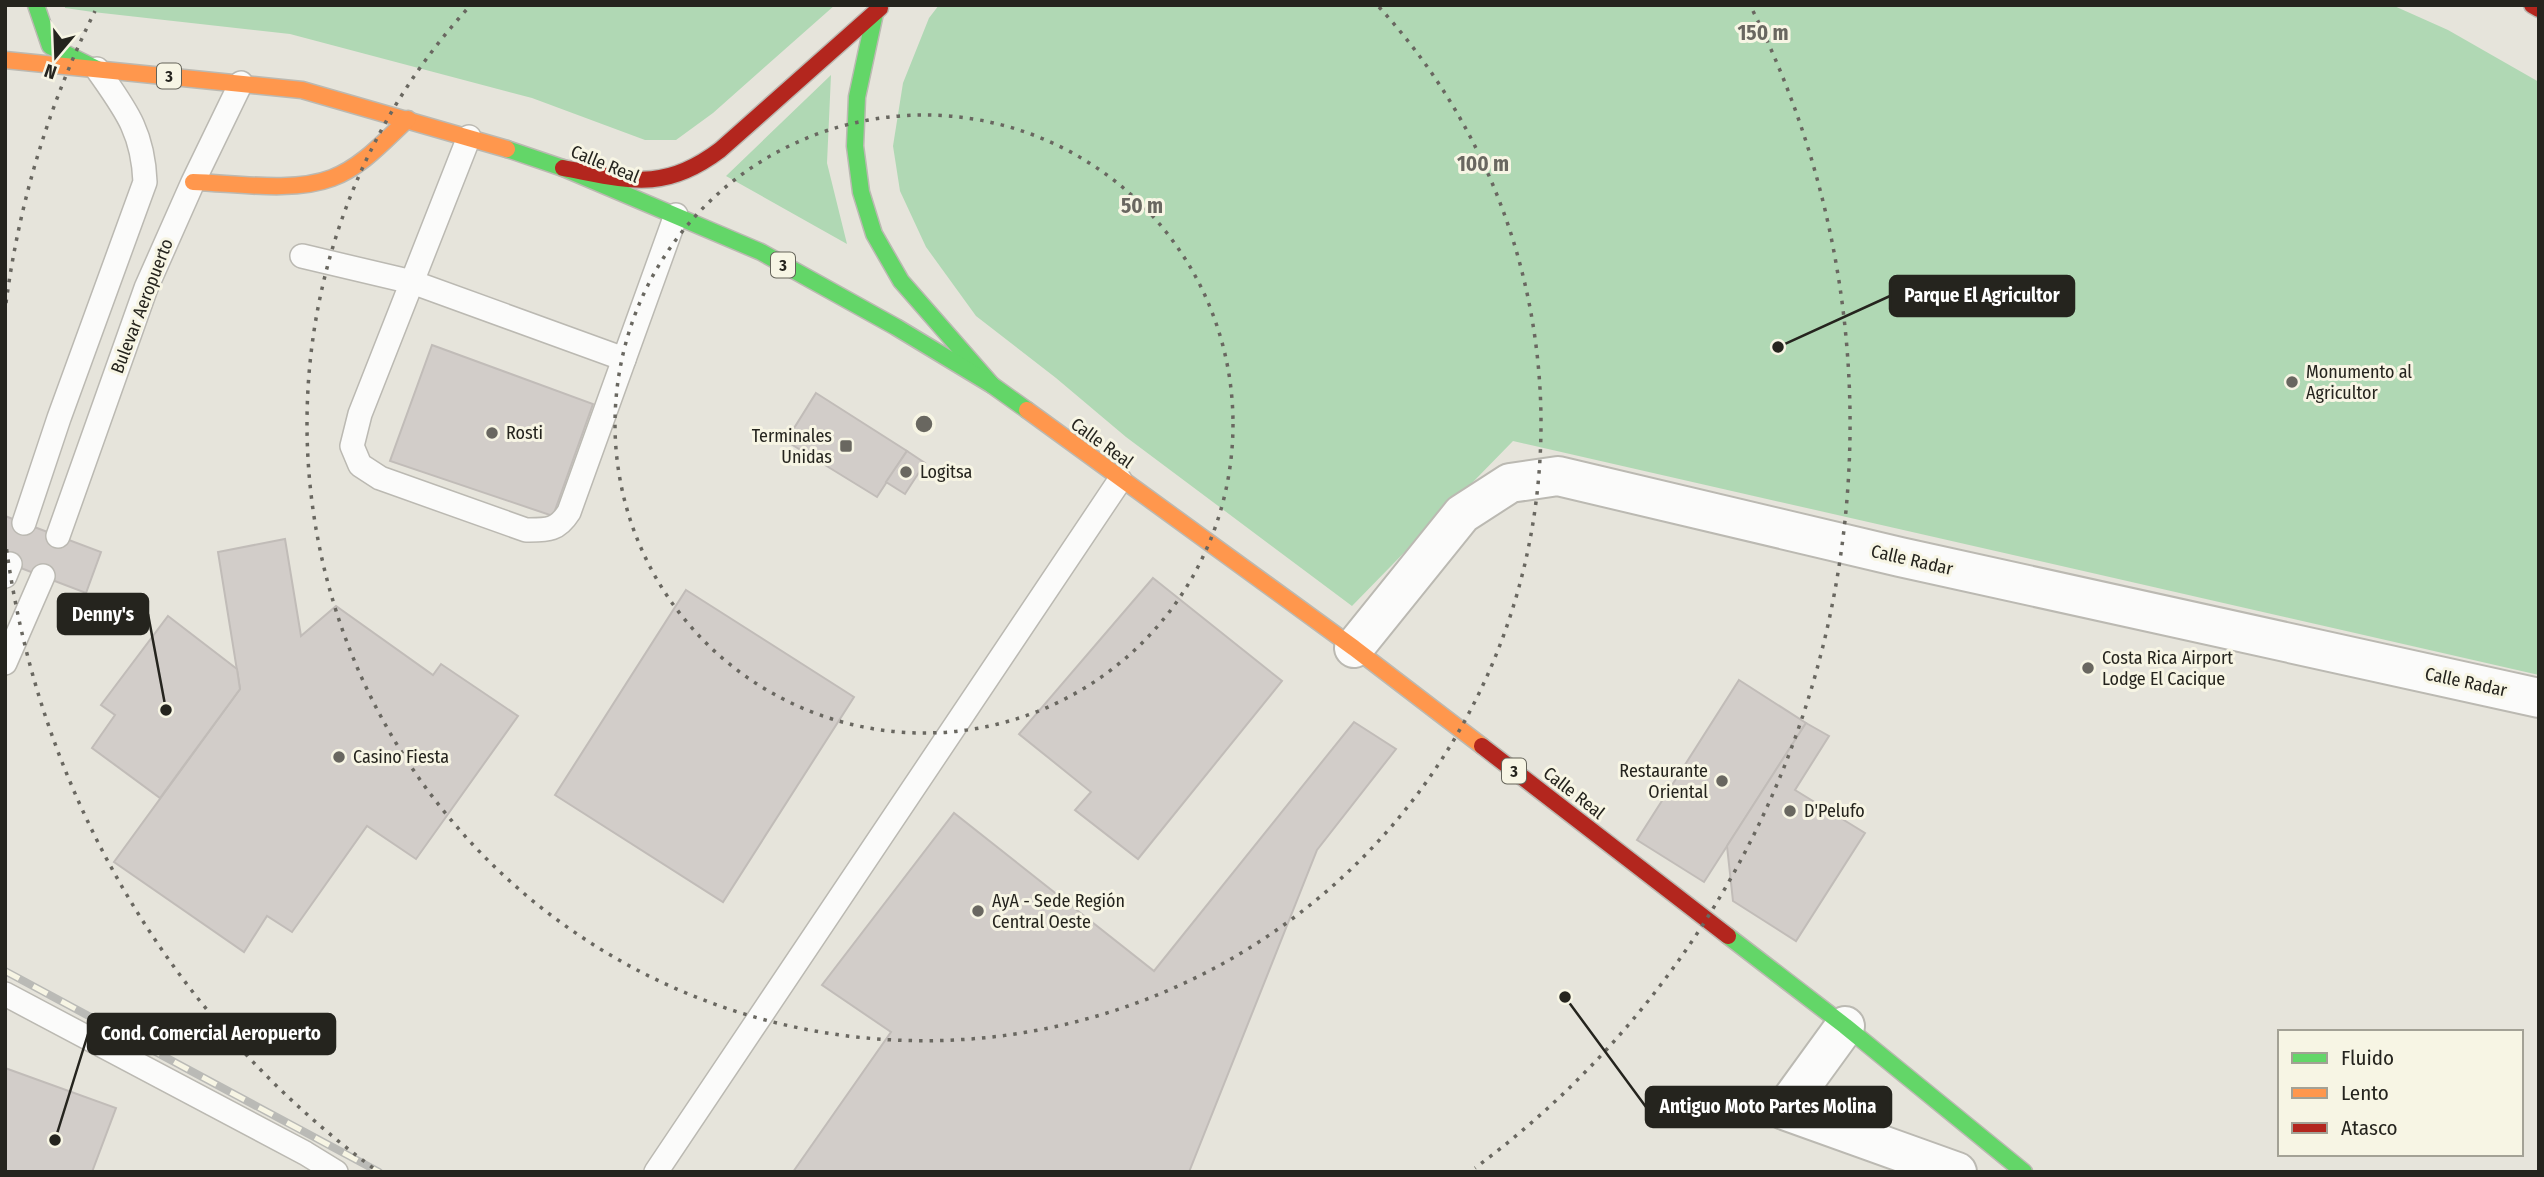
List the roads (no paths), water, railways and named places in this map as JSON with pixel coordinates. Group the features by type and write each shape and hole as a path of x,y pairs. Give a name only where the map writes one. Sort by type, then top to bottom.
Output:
{"main road":[{"path":"36,5 50,46 97,69"},
{"path":"2532,5 2539,9"},
{"path":"563,168 632,180 665,178 692,169 720,150 879,9"},
{"path":"879,9 857,97 855,146 861,192 874,234 901,281 992,385"},
{"name":"Calle Real","path":"5,60 302,90 469,136 563,168 761,252 992,385 1354,648 1845,1026 2024,1172"},
{"path":"193,182 310,184 332,178 358,163 408,119"}],"street":[{"name":"Calle Radar","path":"1354,648 1462,514 1510,483 1558,476 1913,560 2539,698"},
{"path":"1845,1026 1784,1110 1957,1172"}],"lane":[{"path":"24,523 59,418 145,182 140,140 126,110 97,69"},
{"name":"Bulevar Aeropuerto","path":"58,536 146,288 241,83"},
{"path":"469,136 360,414 352,446 360,465 380,478 526,530 545,530 561,524 569,512 677,215"},
{"path":"302,256 412,282 624,359"},
{"path":"111,276 146,288"},
{"path":"656,1172 1120,480"},
{"path":"5,663 43,576"},
{"path":"5,994 336,1172"}],"railway":[{"path":"5,971 379,1172"}],"place":[{"name":"Parque El Agricultor","path":"1778,347"},
{"name":"Monumento al Agricultor","path":"2292,382"},
{"name":"Rosti","path":"492,433"},
{"name":"Terminales Unidas","path":"846,446"},
{"name":"Logitsa","path":"906,472"},
{"name":"Costa Rica Airport Lodge El Cacique","path":"2088,668"},
{"name":"Denny's","path":"166,710"},
{"name":"Casino Fiesta","path":"339,757"},
{"name":"Restaurante Oriental","path":"1722,781"},
{"name":"D'Pelufo","path":"1790,811"},
{"name":"AyA - Sede Región Central Oeste","path":"978,911"},
{"name":"Antiguo Moto Partes Molina","path":"1565,997"},
{"name":"Cond. Comercial Aeropuerto","path":"55,1140"}]}
